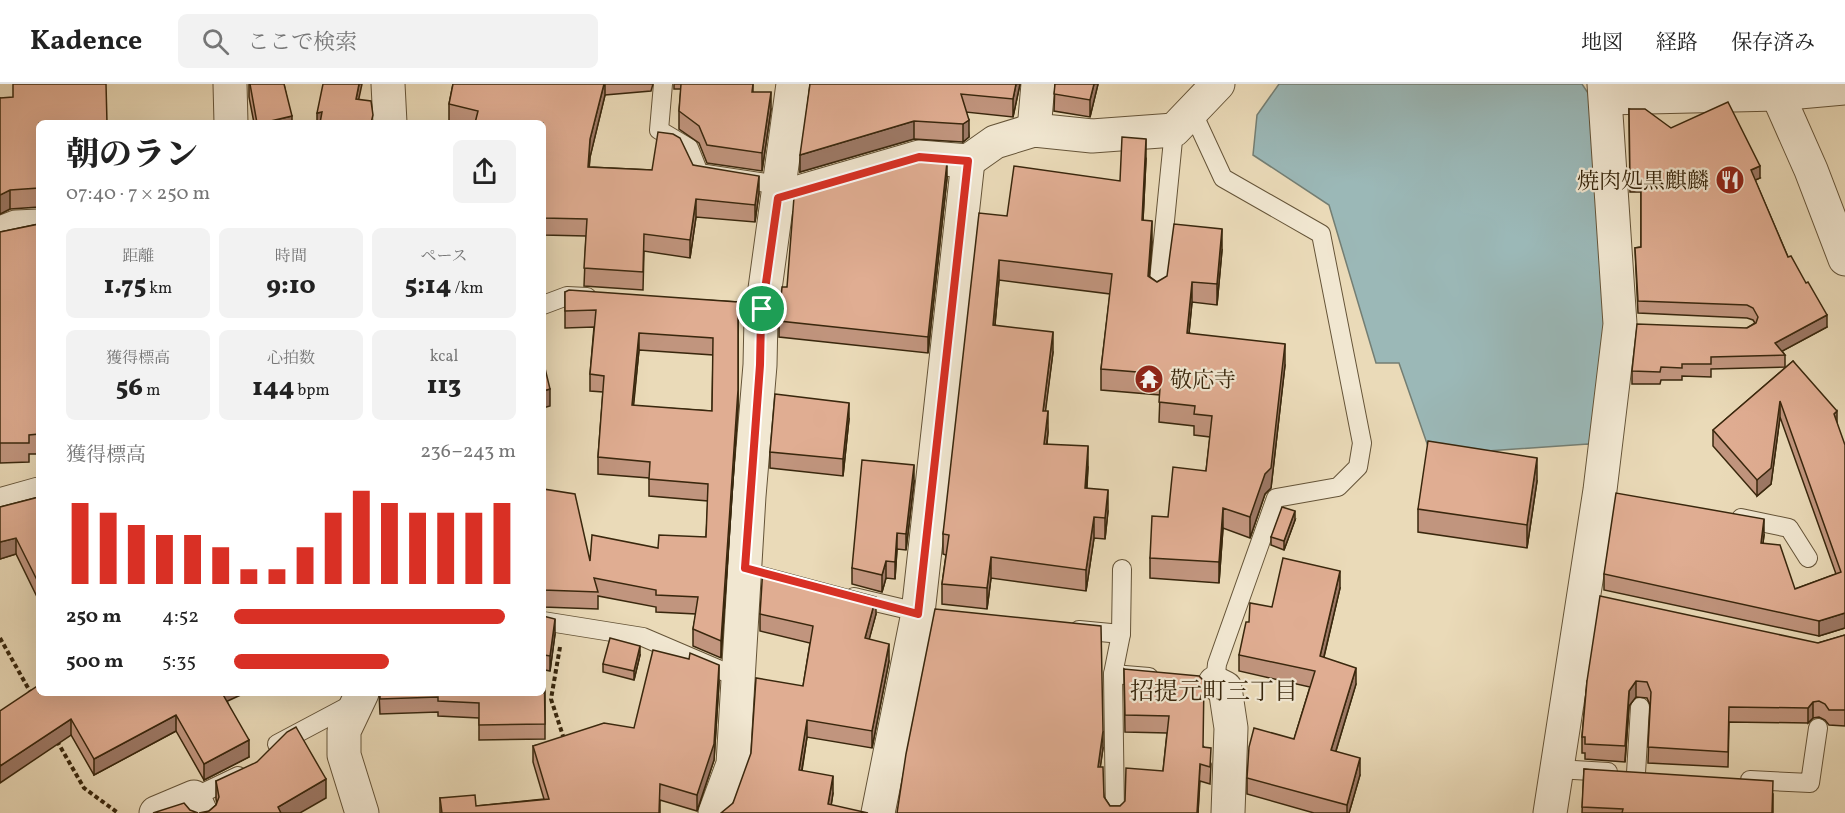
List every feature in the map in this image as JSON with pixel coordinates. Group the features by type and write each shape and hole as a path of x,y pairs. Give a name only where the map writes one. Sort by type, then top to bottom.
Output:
{"street":[{"path":"230,84 231,120"},
{"path":"388,84 390,120"},
{"path":"715,813 734,764 739,678 756,571 751,308 779,191 793,84"},
{"path":"1034,130 1038,84"},
{"path":"779,191 919,157 968,161 995,142 1034,130 1092,136 1183,121 1218,84"},
{"path":"1550,813 1557,769 1595,600 1611,492 1631,324 1605,91 1845,88"},
{"path":"1775,89 1811,170 1845,259"},
{"path":"878,813 930,615 968,161"},
{"path":"0,233 16,227 36,225"},
{"path":"0,505 36,495"},
{"path":"1203,682 1225,688 1231,728 1227,813"},
{"path":"361,697 344,730 344,755 362,813"},
{"path":"156,813 197,805"}],"lane":[{"path":"663,84 658,130 689,148 699,173 779,191"},
{"path":"1158,291 1183,121"},
{"path":"1183,121 1223,178 1321,234 1362,443 1358,467 1338,487 1276,498 1218,664 1203,682"},
{"path":"546,304 567,296 602,298"},
{"path":"1722,514 1790,528 1809,558"},
{"path":"1115,813 1113,674 1120,634 1122,569"},
{"path":"837,592 930,615"},
{"path":"546,622 643,637 739,678"},
{"path":"1061,628 1120,634"},
{"path":"1113,674 1169,679"},
{"path":"266,756 280,741 361,697"},
{"path":"1636,773 1640,707"},
{"path":"1729,778 1810,783 1818,728"},
{"path":"1557,769 1659,774"},
{"path":"197,805 252,770"}],"path":[{"path":"564,626 551,699 565,743"},
{"path":"0,638 34,698"},
{"path":"56,738 84,788 118,813"}],"water":[{"path":"1279,84 1582,84 1588,93 1606,187 1608,450 1588,444 1431,455 1399,363 1376,363 1329,205 1253,155 1257,115"}],"building":[{"path":"13,84 106,84 107,120 36,120 36,188 10,190 0,195 0,98 13,97"},
{"path":"250,84 284,84 292,116 275,120 256,120"},
{"path":"323,84 359,84 356,99 371,101 373,115 372,120 321,120 322,112 317,113"},
{"path":"453,84 604,84 590,139 588,167 652,170 658,132 673,134 680,138 693,165 759,176 755,205 696,199 690,240 644,234 643,272 584,268 587,219 546,218 546,120 476,120 478,111 449,104"},
{"path":"681,84 753,84 752,92 771,92 762,153 707,145 699,126 679,111"},
{"path":"810,84 1016,84 1013,99 961,94 969,120 963,124 914,121 800,155"},
{"path":"1055,84 1094,84 1090,100 1054,94"},
{"path":"1728,102 1760,166 1751,170 1788,257 1791,256 1827,315 1775,343 1785,355 1711,357 1711,364 1682,364 1682,368 1661,367 1660,372 1632,371 1637,324 1747,328 1756,323 1758,317 1753,308 1747,305 1638,301 1635,248 1641,247 1641,180 1630,180 1629,109 1645,109 1671,128"},
{"path":"1122,137 1146,139 1142,220 1152,221 1148,276 1157,282 1167,276 1174,224 1222,229 1217,284 1192,282 1187,333 1285,344 1271,468 1265,474 1250,517 1223,508 1219,562 1150,558 1152,516 1168,517 1173,467 1206,471 1212,416 1194,414 1195,406 1159,402 1161,374 1101,369 1112,274 999,260 993,325 1053,332 1043,411 1048,411 1044,444 1088,446 1085,488 1108,490 1105,518 1094,517 1086,570 991,557 987,588 942,584 949,535 943,534 979,213 1007,216 1014,166 1120,181"},
{"path":"921,160 947,162 928,337 779,321 782,287 787,287 794,197"},
{"path":"36,225 36,434 29,435 29,443 0,443 0,232"},
{"path":"569,290 738,302 738,390 721,641 693,629 698,597 656,595 656,590 594,578 598,592 546,590 546,489 575,494 590,561 592,535 658,548 659,535 706,537 708,484 649,479 650,462 598,457 604,376 590,374 596,310 565,311 565,292","holes":["639,333 713,338 712,411 632,405"]},
{"path":"1793,361 1837,411 1834,414 1845,445 1845,613 1819,621 1604,574 1616,493 1764,519 1761,543 1780,545 1795,589 1841,572 1780,401 1771,468 1757,480 1713,430"},
{"path":"546,372 550,389 546,390"},
{"path":"775,394 849,403 843,459 770,452"},
{"path":"1428,441 1537,458 1527,525 1418,509"},
{"path":"862,460 914,465 906,534 897,533 895,562 886,561 882,575 852,568"},
{"path":"36,498 36,578 16,538 0,542 0,507"},
{"path":"1282,507 1295,511 1284,541 1271,537"},
{"path":"1283,558 1340,571 1320,656 1356,668 1331,750 1360,758 1347,805 1247,778 1249,747 1254,728 1294,739 1315,671 1239,655 1246,622 1249,622 1250,603 1272,607"},
{"path":"763,567 876,597 865,638 889,644 872,731 807,720 799,770 833,776 828,804 868,813 721,813 733,803 751,753 756,678 803,686 813,626 760,614"},
{"path":"1600,596 1818,643 1845,635 1845,710 1829,710 1819,701 1813,702 1808,708 1729,707 1728,752 1648,747 1651,692 1647,682 1636,681 1629,691 1625,746 1585,744 1585,737 1582,737 1587,681"},
{"path":"935,609 1101,626 1103,731 1098,767 1103,767 1104,797 1110,806 1120,806 1125,801 1126,768 1163,771 1169,716 1125,715 1124,669 1199,676 1204,681 1203,747 1211,748 1210,767 1200,764 1197,813 897,813 906,754"},
{"path":"546,617 555,619 550,656 546,655"},
{"path":"610,638 640,646 634,671 603,664"},
{"path":"653,650 689,659 690,653 719,665 714,744 697,795 660,784 659,813 442,813 440,798 475,795 476,806 549,799 533,746 604,723 634,728"},
{"path":"36,687 36,696 224,696 249,740 204,764 176,715 94,759 71,719 0,766 0,711"},
{"path":"380,696 545,696 545,724 479,725 479,703 438,701 438,697 380,699"},
{"path":"296,727 326,779 278,807 281,813 199,813 209,811 216,805 219,797 216,781 257,762 287,732"},
{"path":"1584,769 1773,781 1772,813 1622,813 1623,809 1582,807"},
{"path":"184,803 190,810 198,813 153,813"}],"place":[{"name":"焼肉処黒麒麟","path":"1730,180"},
{"name":"敬応寺","path":"1149,379"}],"district":[{"name":"招提元町三丁目","path":"1214,691"}],"route":[{"path":"919,157 968,161 918,614 745,568 762,309 778,198 919,157"}]}
